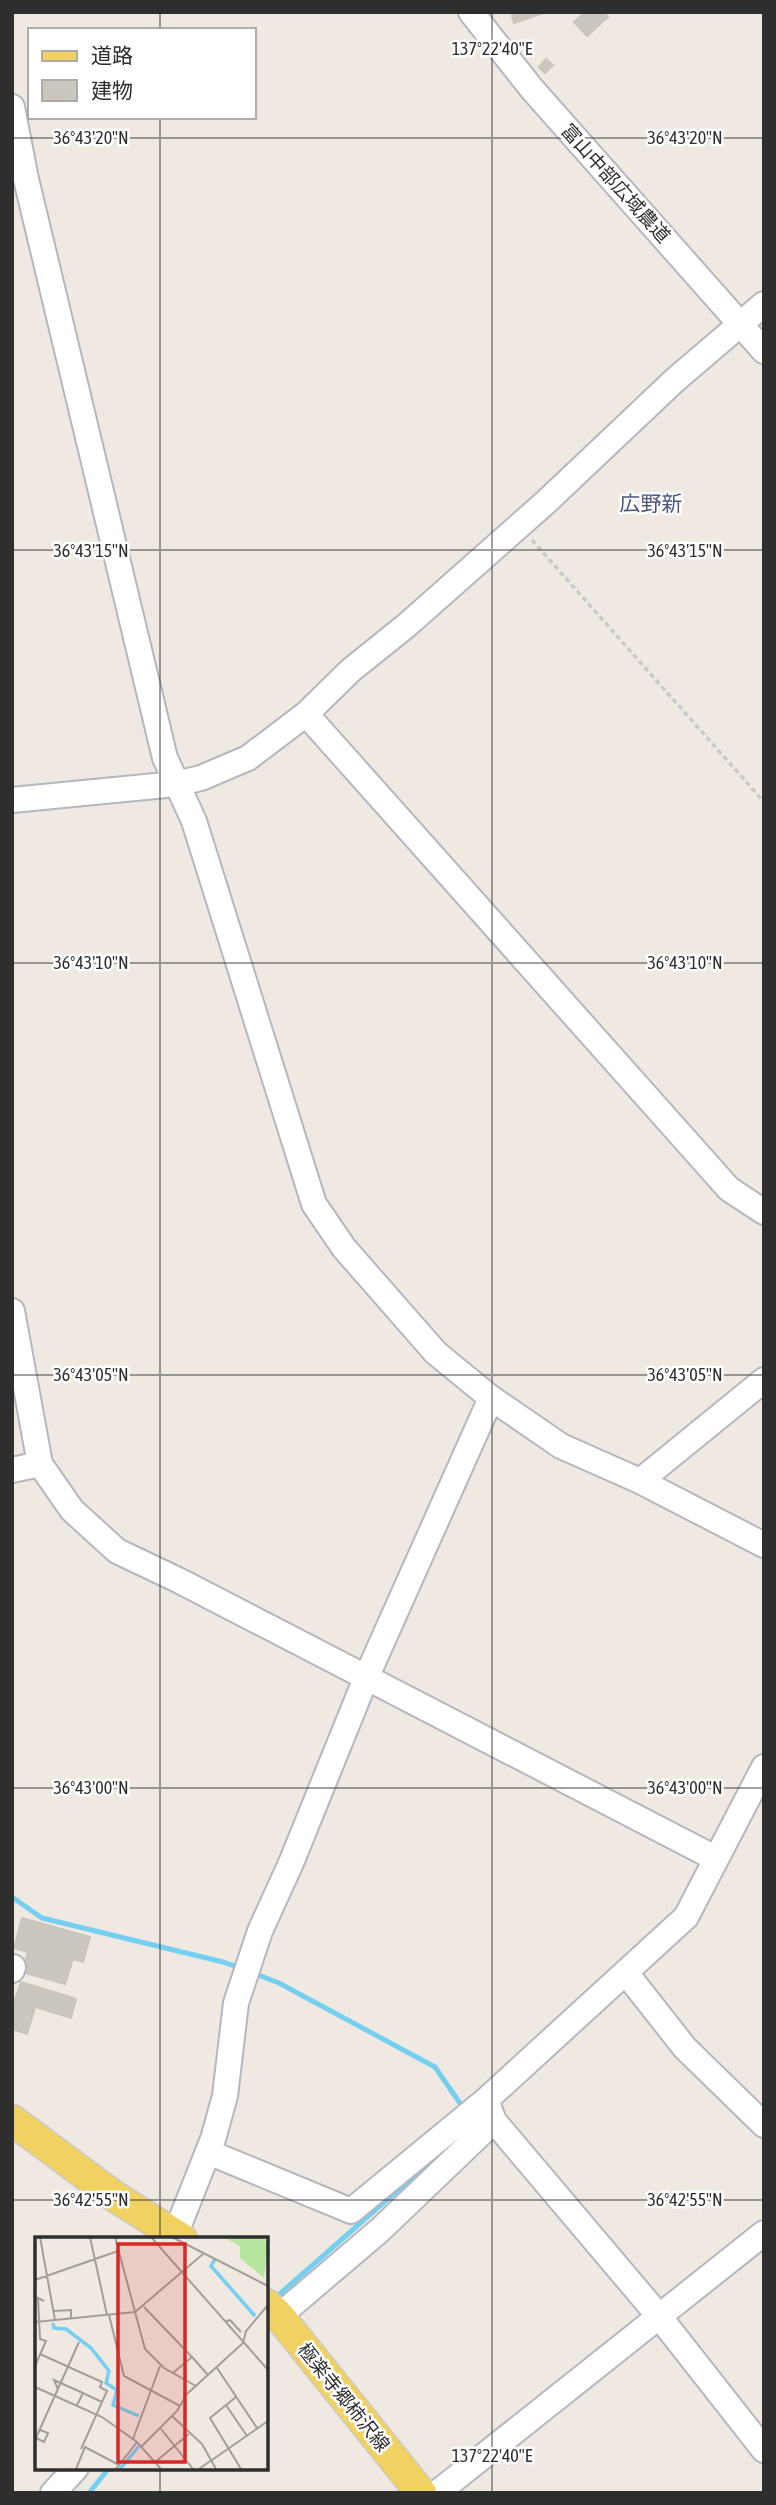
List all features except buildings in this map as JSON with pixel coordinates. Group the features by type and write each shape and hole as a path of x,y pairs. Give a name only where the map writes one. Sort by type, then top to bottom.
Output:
{"main road":[{"path":"12,2120 114,2196 178,2237"},
{"name":"極楽寺郷柿沢線","path":"273,2310 421,2493"}],"street":[{"name":"富山中部広域農道","path":"471,12 531,89 764,351"},
{"path":"12,107 26,179 164,758 194,821 314,1205 344,1248 436,1353 491,1398 561,1447 640,1481 764,1545"},
{"path":"12,800 176,784 201,778 248,758 306,714 351,670 407,625 519,526 675,380 764,304"},
{"path":"306,714 729,1189 764,1212"},
{"path":"12,1311 40,1464 72,1510 117,1551 715,1858"},
{"path":"640,1481 764,1380"},
{"path":"178,2237 225,2096 236,2003 256,1943 366,1678 491,1398"},
{"path":"12,1470 40,1464"},
{"path":"273,2310 380,2231 490,2110 685,1917 764,1767"},
{"path":"626,1973 685,2048 764,2125"},
{"path":"208,2152 351,2211 490,2110"},
{"path":"490,2110 659,2315 764,2450"},
{"path":"437,2493 764,2233"},
{"path":"53,2493 74,2470"}],"path":[{"path":"519,526 764,802"}],"waterway":[{"path":"12,1897 42,1918 240,1968"},
{"path":"253,1973 279,1983 435,2067 464,2109"},
{"path":"274,2299 440,2153"},
{"path":"89,2493 107,2470"}],"district":[{"name":"広野新","path":"651,503"}]}
